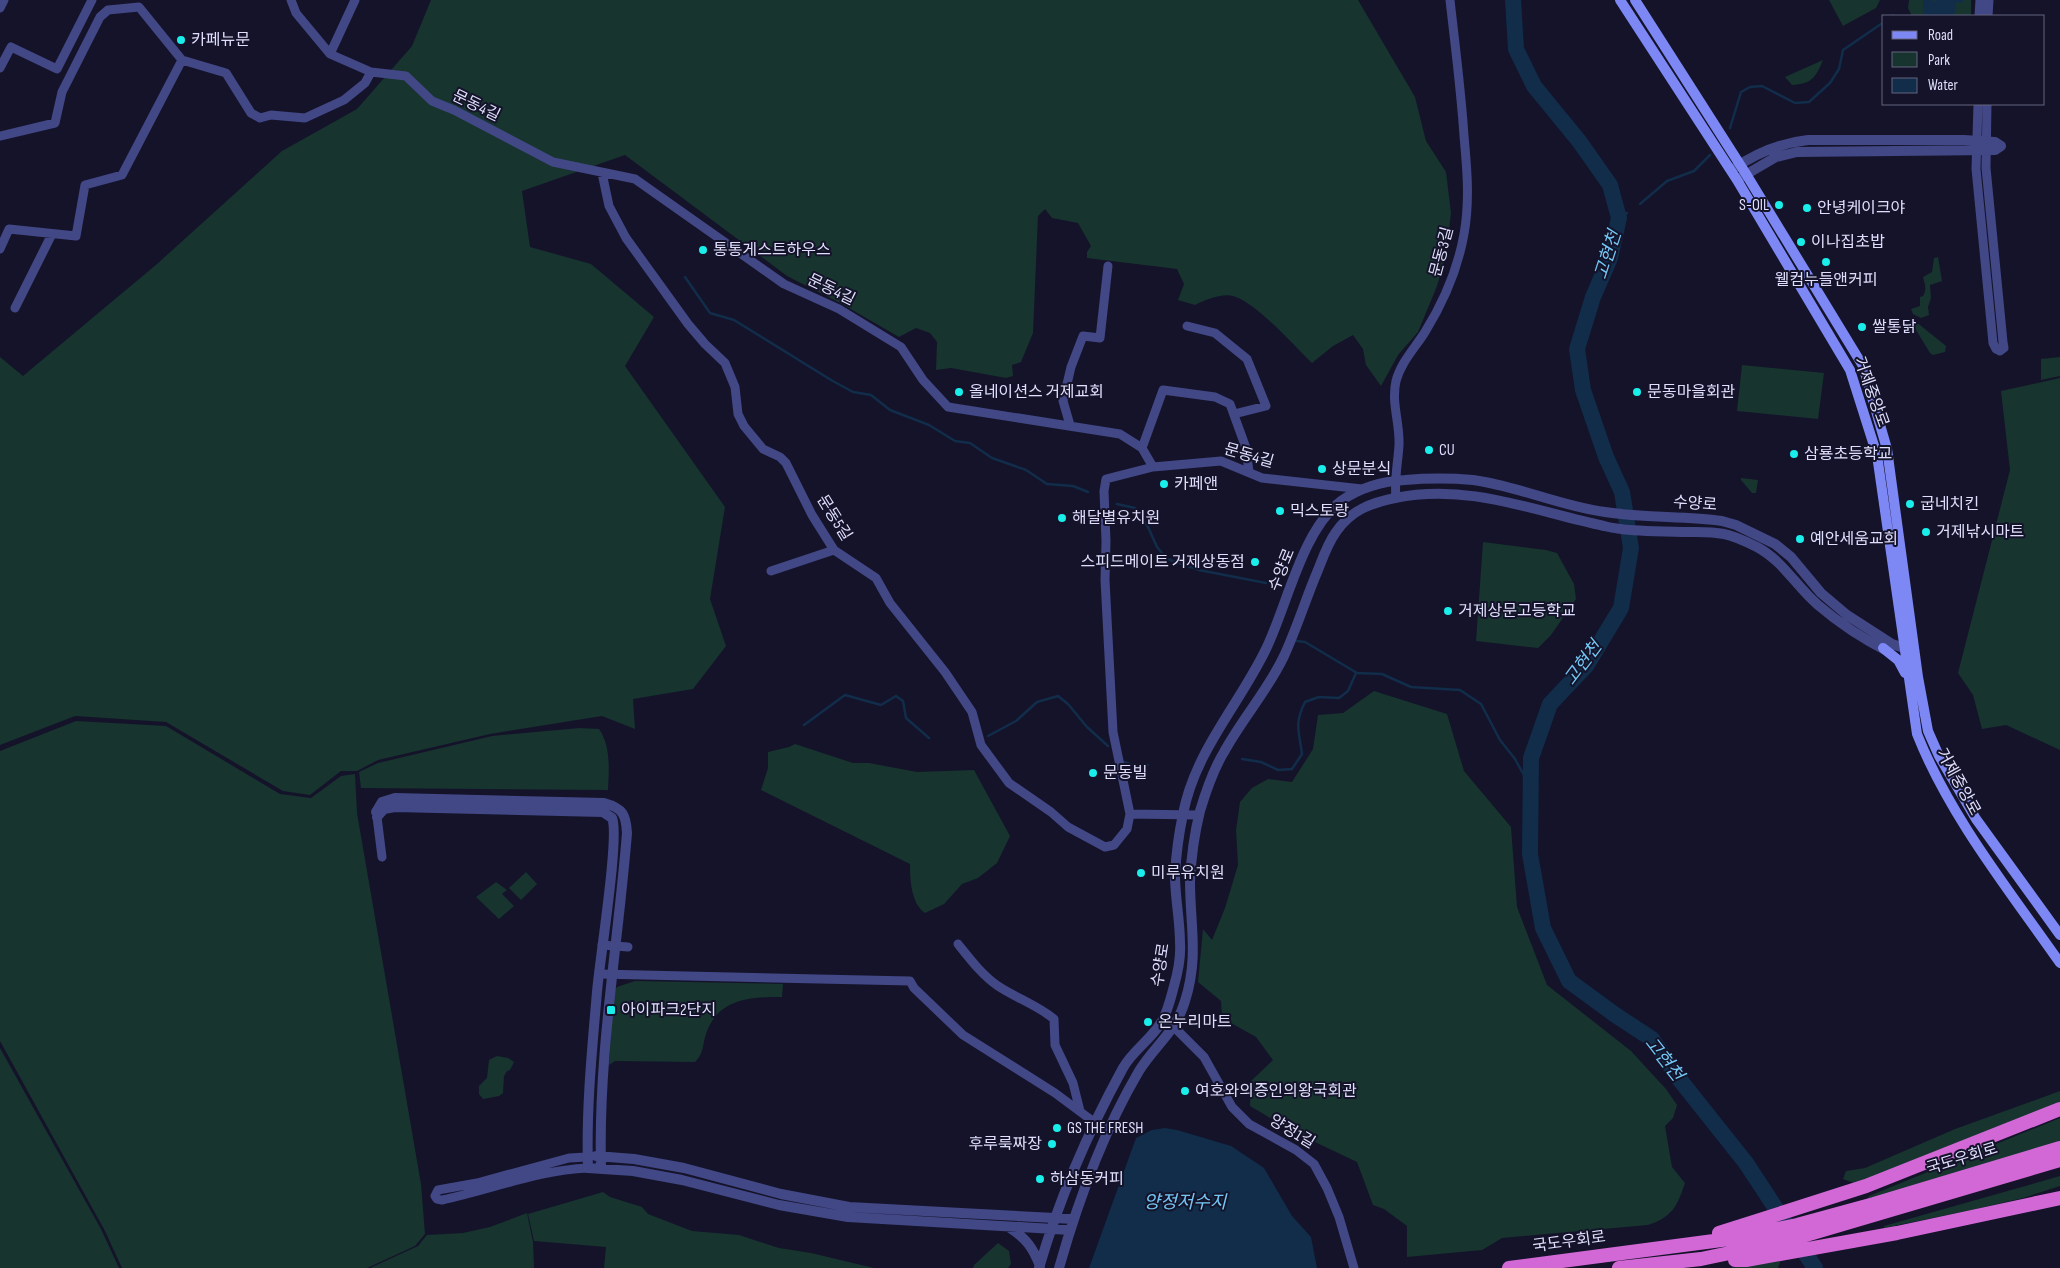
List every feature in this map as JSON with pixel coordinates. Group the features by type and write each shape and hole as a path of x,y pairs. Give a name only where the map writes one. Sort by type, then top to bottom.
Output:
{"highway":[{"path":"1693,1243 1866,1186 2060,1109"},
{"name":"국도우회로","path":"1876,1209 2060,1148"},
{"name":"국도우회로","path":"1876,1209 2060,1160"},
{"path":"2041,1202 2060,1192"},
{"path":"1701,1259 1746,1260 1879,1236 2060,1198"},
{"path":"1693,1243 1729,1239 1876,1209"},
{"path":"1619,1268 1701,1259 1782,1242 1876,1209"},
{"name":"국도우회로","path":"1509,1268 1693,1243"}],"main road":[{"name":"거제중앙로","path":"1620,0 1730,171 1741,177 1763,203 1863,366 1887,449 1910,652 1910,686 1917,734 1929,763 1965,825 2060,963"},
{"name":"거제중앙로","path":"1636,0 1740,164 1741,177 1850,370 1877,455 1901,625 1910,652 1928,732 1939,756 1976,819 2060,935"},
{"path":"1884,644 1901,665 1910,686"}],"street":[{"path":"0,8 4,0"},
{"path":"0,68 11,47 57,69 92,0"},
{"path":"131,0 138,4 182,60 226,73 251,113 260,118 272,115 305,118 344,100 365,83 371,72"},
{"name":"문동4길","path":"291,0 296,13 330,54 371,72 406,76 432,101 454,110 553,162 635,179 784,284 839,309 900,347 923,380 948,407 1120,434 1142,448 1153,467 1221,461 1262,478 1362,489"},
{"path":"330,54 355,0"},
{"name":"문동3길","path":"1396,498 1395,480 1399,444 1394,403 1396,381 1402,366 1412,348 1424,334 1447,289 1464,235 1467,211 1467,177 1461,94 1450,0"},
{"path":"1979,15 1980,0"},
{"path":"1988,15 1989,0"},
{"path":"0,136 55,123 62,92 100,17 108,10 138,4"},
{"path":"0,249 9,229 76,236 84,185 122,175 182,60"},
{"path":"1978,105 1981,146 1986,168 2004,348 2000,350 1996,349 1993,343 1976,169 1981,146 1987,105"},
{"path":"1730,171 1740,164 1797,152 1981,146"},
{"path":"1728,147 1739,156 1757,161"},
{"path":"1741,177 1757,161"},
{"path":"1757,161 1755,184 1763,203"},
{"name":"문동5길","path":"602,173 609,206 626,238 688,324 704,344 724,362 736,387 738,414 744,426 764,449 780,457 786,464 812,514 834,550 876,578 890,603 945,672 972,712 981,745 1009,783 1051,812 1068,827 1105,847 1114,845 1127,829 1130,814"},
{"path":"15,308 52,234"},
{"path":"1070,425 1063,401 1071,367 1083,336 1100,338 1108,266"},
{"path":"1188,326 1215,333 1247,359 1266,406 1234,414"},
{"path":"1142,448 1163,390 1215,397 1230,404 1246,448 1249,472"},
{"path":"1153,467 1106,479 1104,491 1105,580 1113,732 1130,814 1183,813 1199,815"},
{"name":"수양로","path":"1039,1267 1060,1203 1094,1122 1134,1051 1162,1021 1174,987 1179,963 1180,943 1175,875 1183,813 1193,779 1208,746 1255,672 1268,646 1310,541 1319,525 1340,501 1362,489 1395,480 1433,478 1475,480 1580,508 1647,516 1722,521 1775,544 1790,557 1821,593 1884,644"},
{"name":"수양로","path":"1060,1268 1070,1230 1109,1129 1140,1071 1174,1027 1185,1003 1192,975 1194,952 1190,878 1199,815 1210,781 1223,752 1274,677 1286,652 1327,546 1346,518 1374,502 1438,493 1474,495 1610,528 1654,532 1722,533 1734,536 1782,564 1819,606 1843,624 1884,644 1910,652"},
{"path":"772,571 834,550"},
{"path":"1884,644 1895,639 1901,625"},
{"path":"382,856 376,812 382,802 395,798 604,802 616,806 622,812 626,821 627,833 611,974 603,1069 600,1133 601,1167"},
{"path":"376,817 384,809 395,807 603,812 612,818 614,827 591,1069 588,1168"},
{"path":"958,944 974,964 992,981 1041,1008 1054,1019 1055,1045 1073,1083 1080,1111"},
{"path":"602,945 628,947"},
{"path":"599,974 910,981 963,1035 1016,1067 1094,1122 1109,1129"},
{"name":"양정1길","path":"1162,1021 1174,1027 1204,1057 1232,1108 1249,1124 1296,1150 1314,1164 1339,1216 1354,1268"},
{"path":"600,1133 606,1146 611,1151 625,1158"},
{"path":"1070,1230 1009,1228 848,1217 779,1206 682,1180 601,1167 570,1168 535,1175 480,1192 442,1200 437,1199 435,1196 438,1190 476,1183 569,1158 600,1156 625,1158 684,1168 781,1194 849,1207 1074,1219"},
{"path":"1040,1218 1051,1213 1060,1203"},
{"path":"1009,1228 1019,1233 1030,1245 1039,1267"}],"green space":[{"path":"431,0 1358,0 1415,97 1426,141 1446,172 1451,213 1446,255 1437,286 1418,332 1398,355 1381,386 1366,365 1363,349 1353,335 1333,346 1312,363 1264,316 1243,300 1224,295 1195,305 1178,300 1184,284 1177,269 1087,258 1087,252 1091,246 1078,223 1052,218 1045,209 1038,216 1033,333 1021,362 1012,365 1013,376 1006,378 951,368 936,370 937,342 930,333 916,328 899,337 842,304 787,276 625,155 522,191 530,247 591,264 654,317 625,366 725,507 710,599 726,646 693,689 633,699 635,729 602,716 490,734 378,760 357,771 341,771 310,795 283,791 166,722 75,716 0,745 0,357 23,376 157,264 282,151 357,109 412,46"},
{"path":"1829,0 1880,0 1876,8 1843,26"},
{"path":"1909,0 1971,0 1971,15 1912,15 1908,8"},
{"path":"1823,60 1818,71 1809,81 1792,85 1785,77"},
{"path":"1938,257 1942,281 1930,285 1929,315 1921,318 1913,314 1911,309 1920,306 1920,297 1923,296 1925,289 1923,277 1932,272 1934,258"},
{"path":"1915,321 1946,346 1945,352 1933,355 1930,353 1913,325"},
{"path":"2060,357 2060,376 2041,380 2041,359"},
{"path":"1742,365 1824,373 1818,419 1737,411"},
{"path":"2060,378 2060,750 2006,725 1982,729 1973,695 1958,673 2010,470 2001,391"},
{"path":"1741,478 1758,480 1756,493 1752,493"},
{"path":"1483,542 1557,553 1574,584 1576,599 1551,635 1538,648 1476,641"},
{"path":"1374,691 1447,714 1464,771 1511,827 1517,907 1547,985 1631,1051 1666,1089 1677,1105 1673,1118 1665,1126 1672,1167 1685,1183 1676,1205 1668,1215 1656,1222 1648,1225 1502,1238 1482,1250 1407,1257 1407,1226 1384,1209 1373,1205 1357,1162 1296,1133 1250,1106 1251,1081 1273,1060 1256,1037 1222,1018 1221,1001 1198,982 1203,929 1212,940 1225,908 1238,865 1236,830 1240,802 1252,788 1268,779 1292,782 1313,749 1318,715 1343,713"},
{"path":"76,721 166,726 280,794 311,798 341,776 355,774 357,813 421,1184 425,1234 415,1246 367,1268 122,1268 105,1231 0,1041 0,751"},
{"path":"580,728 599,729 603,736 608,758 608,790 361,788 359,772 378,763 492,736"},
{"path":"795,744 853,763 869,763 917,772 974,770 1010,836 997,863 978,878 962,884 944,904 925,913 920,909 914,897 910,864 761,790 768,768 768,752"},
{"path":"526,872 537,884 521,900 509,888"},
{"path":"496,882 507,890 502,894 514,906 499,919 476,897"},
{"path":"635,981 783,984 782,997 749,999 729,1006 720,1012 707,1031 702,1051 695,1062 615,1061 609,1065 613,992 617,987"},
{"path":"0,1048 101,1229 119,1268 0,1268"},
{"path":"497,1056 508,1058 514,1062 504,1076 503,1093 499,1096 483,1099 479,1094 479,1086 487,1078 489,1060"},
{"path":"2060,1091 2060,1103 1857,1184 1843,1179 1846,1171 1865,1168 1955,1129"},
{"path":"2060,1118 2060,1145 1867,1200 1869,1196"},
{"path":"2060,1176 2060,1186 2023,1198 1884,1228 1884,1226"},
{"path":"603,1192 610,1197 642,1207 648,1214 692,1231 739,1235 779,1248 811,1253 874,1268 604,1268 606,1247 534,1241 528,1214"},
{"path":"527,1213 533,1242 534,1268 370,1268 418,1246 427,1235 463,1233 490,1227"},
{"path":"998,1243 1009,1251 1011,1264 1008,1268 973,1268 974,1265"},
{"path":"1781,1259 1778,1268 1730,1268"}],"water":[{"path":"1923,0 1933,0 1933,2 1937,0 1963,0 1963,2 1956,3 1954,15 1924,15"},
{"name":"양정저수지","path":"1165,1128 1231,1146 1264,1168 1292,1216 1311,1237 1317,1268 1089,1268 1136,1138 1152,1130"}],"waterway":[{"name":"고현천","path":"1513,0 1516,49 1534,86 1579,141 1610,185 1619,218 1610,258 1593,297 1577,349 1583,390 1606,457 1622,492 1631,548 1621,608 1586,666 1550,704 1531,758 1530,854 1543,928 1569,981 1652,1039 1680,1080 1746,1163 1815,1268"},
{"path":"1730,128 1741,92 1750,87 1762,86 1795,103 1809,102 1830,83 1839,69 1843,50 1882,23"},
{"path":"1640,204 1667,181 1694,171 1710,155"},
{"path":"1619,218 1627,213"},
{"path":"685,277 710,313 734,320 853,392 871,395 890,410 929,425 955,441 970,443 992,458 1026,470 1047,484 1073,486 1088,492"},
{"path":"1117,504 1135,508 1148,527 1157,547 1167,559 1199,570 1266,583"},
{"path":"1297,641 1305,642 1357,673 1382,674 1411,687 1460,690 1481,704 1500,740 1515,759 1531,788"},
{"path":"1242,759 1261,762 1278,770 1292,769 1302,754 1298,722 1305,702 1319,697 1339,698 1348,691 1356,673"},
{"path":"804,725 845,695 881,705 896,696 903,701 906,718 929,738"},
{"path":"988,736 1016,721 1037,702 1058,696 1108,746"},
{"path":"1124,762 1136,766 1148,765"}],"place":[{"name":"카페뉴문","path":"181,40"},
{"name":"S-OIL","path":"1779,205"},
{"name":"안녕케이크야","path":"1807,208"},
{"name":"이나집초밥","path":"1801,242"},
{"name":"통통게스트하우스","path":"703,250"},
{"name":"웰컴누들앤커피","path":"1826,262"},
{"name":"쌀통닭","path":"1862,327"},
{"name":"올네이션스 거제교회","path":"959,392"},
{"name":"문동마을회관","path":"1637,392"},
{"name":"CU","path":"1429,450"},
{"name":"삼룡초등학교","path":"1794,454"},
{"name":"상문분식","path":"1322,469"},
{"name":"카페앤","path":"1164,484"},
{"name":"굽네치킨","path":"1910,504"},
{"name":"믹스토랑","path":"1280,511"},
{"name":"해달별유치원","path":"1062,518"},
{"name":"거제낚시마트","path":"1926,532"},
{"name":"예안세움교회","path":"1800,539"},
{"name":"스피드메이트 거제상동점","path":"1255,562"},
{"name":"거제상문고등학교","path":"1448,611"},
{"name":"문동빌","path":"1093,773"},
{"name":"미루유치원","path":"1141,873"},
{"name":"아이파크2단지","path":"611,1010"},
{"name":"온누리마트","path":"1148,1022"},
{"name":"여호와의증인의왕국회관","path":"1185,1091"},
{"name":"GS THE FRESH","path":"1057,1128"},
{"name":"후루룩짜장","path":"1052,1144"},
{"name":"하삼동커피","path":"1040,1179"}]}
